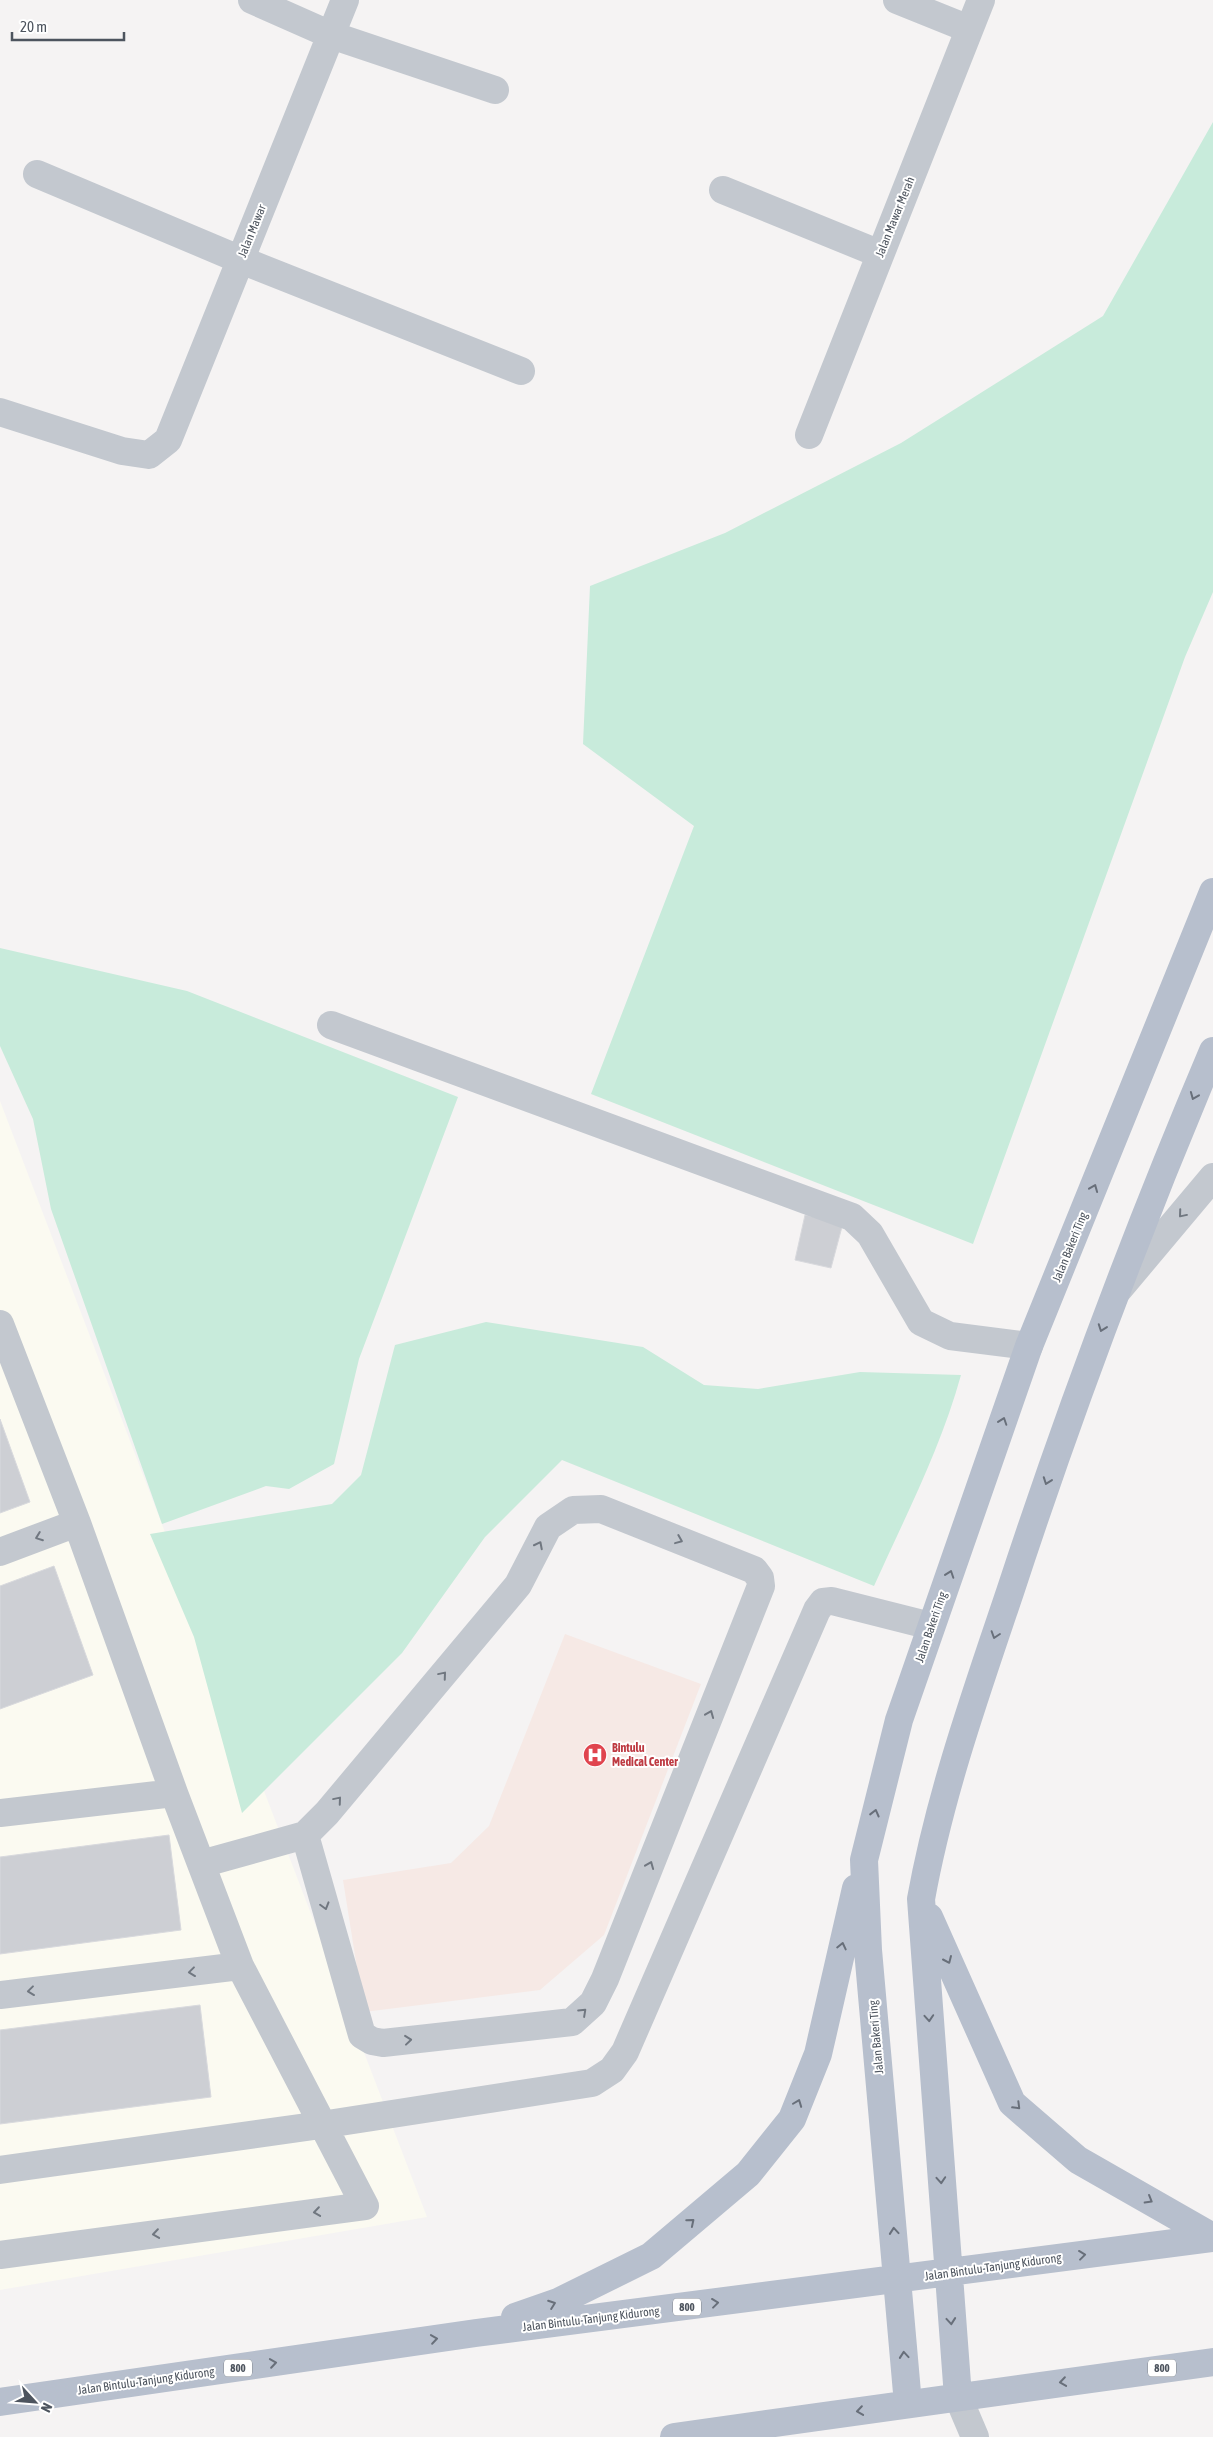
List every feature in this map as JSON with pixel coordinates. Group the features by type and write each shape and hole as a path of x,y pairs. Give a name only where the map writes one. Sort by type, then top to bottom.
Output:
{"main road":[{"name":"Jalan Bakeri Ting","path":"908,2404 868,1950 864,1860 899,1720 1029,1346 1213,892"},
{"path":"958,2397 947,2273 921,1900 930,1853 965,1726 1035,1514 1115,1294 1213,1051"},
{"path":"476,2334 489,2326 558,2302 650,2256 748,2174 792,2119 818,2054 864,1860"},
{"path":"921,1900 1012,2103 1078,2160 1213,2238"},
{"name":"Jalan Bintulu-Tanjung Kidurong","path":"0,2402 476,2334 1213,2238"},
{"name":"800","path":"674,2437 1213,2362"}],"street":[{"path":"252,0 331,34 495,90"},
{"name":"Jalan Mawar","path":"0,412 122,451 149,454 168,440 345,0"},
{"path":"897,0 969,29"},
{"name":"Jalan Mawar Merah","path":"808,435 981,0"},
{"path":"37,174 241,260 521,371"},
{"path":"723,190 880,254"},
{"path":"331,1025 852,1217 870,1234 922,1322 950,1336 1029,1346"},
{"path":"1115,1294 1213,1177"},
{"path":"0,1324 78,1523 174,1793 240,1966 321,2125 365,2206 0,2255"},
{"path":"601,1509 754,1570 760,1578 761,1586 605,1979 593,2003 572,2022 383,2043 372,2041 362,2034 309,1847 327,1813 518,1585 548,1527 573,1510 601,1509"},
{"path":"0,1552 78,1523"},
{"path":"0,2170 321,2125 592,2083 612,2070 625,2052 817,1610 824,1602 832,1601 931,1626"},
{"path":"0,1813 174,1793"},
{"path":"202,1864 309,1847"},
{"path":"0,1995 240,1966"},
{"path":"958,2397 975,2437"}],"shaded area":[{"path":"0,1101 427,2217 0,2290"},
{"name":"Bintulu Medical Center","path":"565,1634 701,1684 604,1935 540,1990 364,2012 343,1880 451,1863 489,1826"}],"green space":[{"path":"1213,122 1213,592 1185,657 973,1244 591,1094 694,826 583,744 590,586 725,533 901,443 1103,316"},
{"path":"0,948 187,991 458,1097 359,1359 334,1464 289,1489 266,1486 162,1524 51,1209 33,1119 0,1046"},
{"path":"486,1322 643,1347 704,1385 758,1389 860,1372 961,1375 933,1456 874,1586 562,1460 485,1537 402,1653 242,1813 194,1637 150,1534 332,1504 361,1475 395,1345"}],"building":[{"path":"805,1215 843,1223 831,1268 795,1260"},
{"path":"0,1419 30,1502 0,1513"},
{"path":"54,1566 93,1675 0,1709 0,1586"},
{"path":"169,1835 181,1930 0,1954 0,1857"},
{"path":"200,2005 211,2097 0,2124 0,2030"}],"place":[{"name":"Bintulu Medical Center","path":"595,1755"}]}
